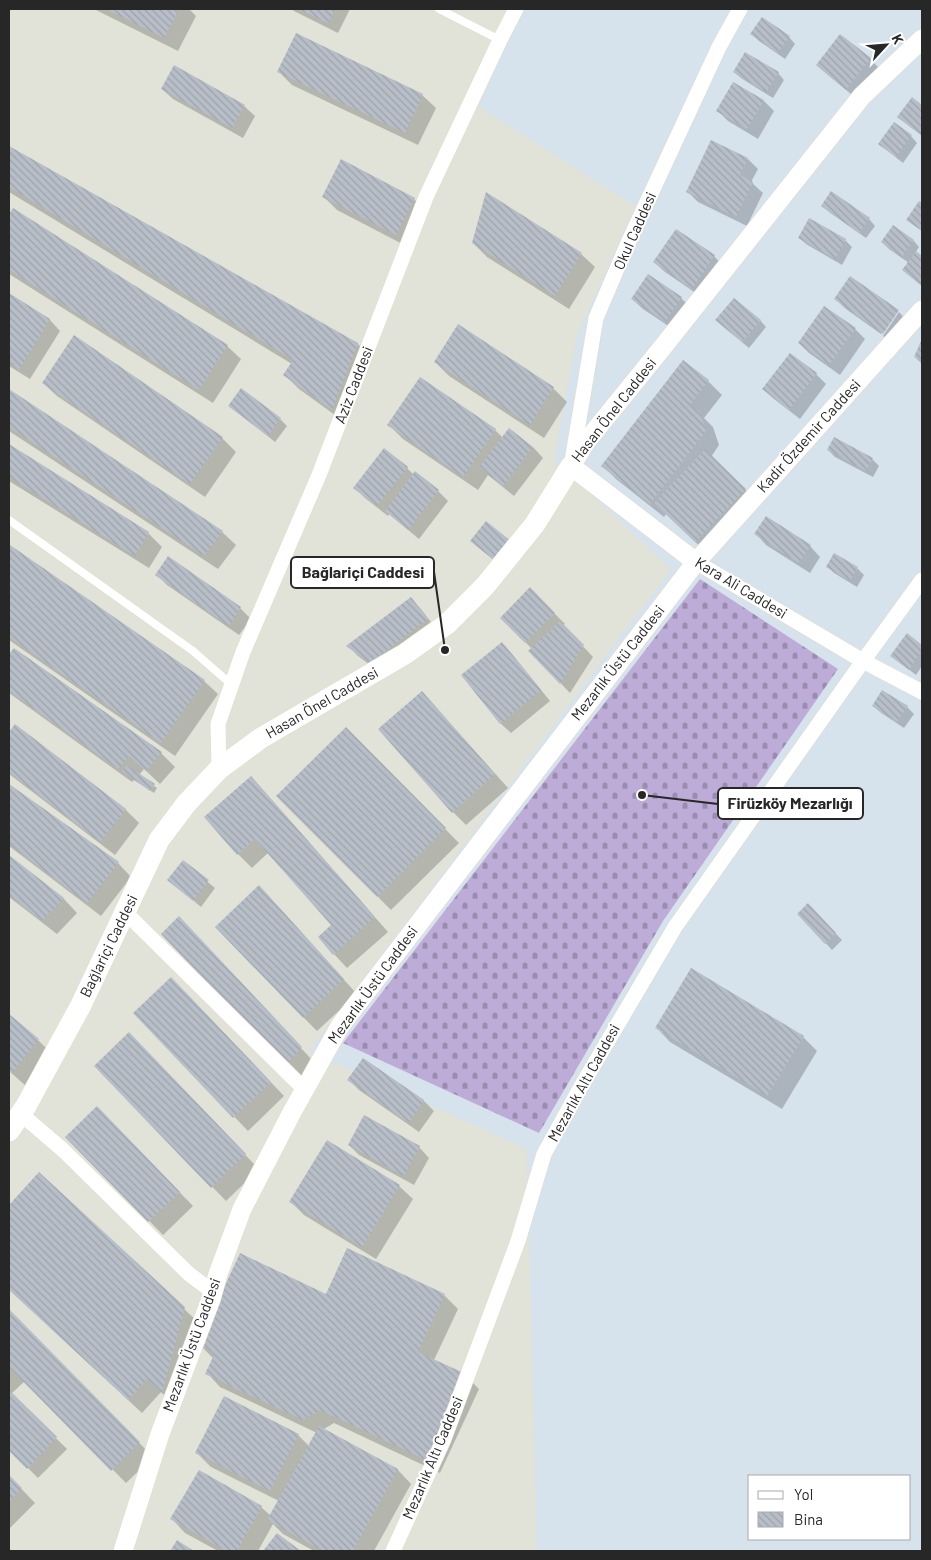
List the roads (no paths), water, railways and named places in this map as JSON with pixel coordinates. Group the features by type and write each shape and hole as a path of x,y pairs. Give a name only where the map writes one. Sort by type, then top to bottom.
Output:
{"main road":[{"name":"Hasan Önel Caddesi","path":"219,768 261,738 405,654 447,624 485,586 529,532 571,466"},
{"name":"Bağlariçi Caddesi","path":"9,1131 81,1005 159,840 186,804 219,768"}],"street":[{"name":"Aziz Caddesi","path":"219,768 218,724 243,652 319,475 426,197 516,9"},
{"name":"Okul Caddesi","path":"571,466 596,318 694,100 719,47 740,9"},
{"name":"Hasan Önel Caddesi","path":"571,466 586,442 862,96 922,39"},
{"name":"Kadir Özdemir Caddesi","path":"696,562 922,310"},
{"name":"Kara Ali Caddesi","path":"571,466 696,562 863,661 922,692"},
{"name":"Mezarlık Üstü Caddesi","path":"123,1551 160,1434 242,1209 304,1089 340,1026 696,562"},
{"name":"Mezarlık Altı Caddesi","path":"394,1551 443,1441 518,1241 544,1154 579,1090 675,927 922,580"},
{"path":"125,912 304,1089"},
{"path":"20,1114 63,1150 189,1274 213,1292"}],"lane":[{"path":"439,9 500,40"},
{"path":"9,520 193,651 232,685"}],"place":[{"name":"Bağlariçi Caddesi","path":"445,650"},
{"name":"Firüzköy Mezarlığı","path":"642,795"}]}
